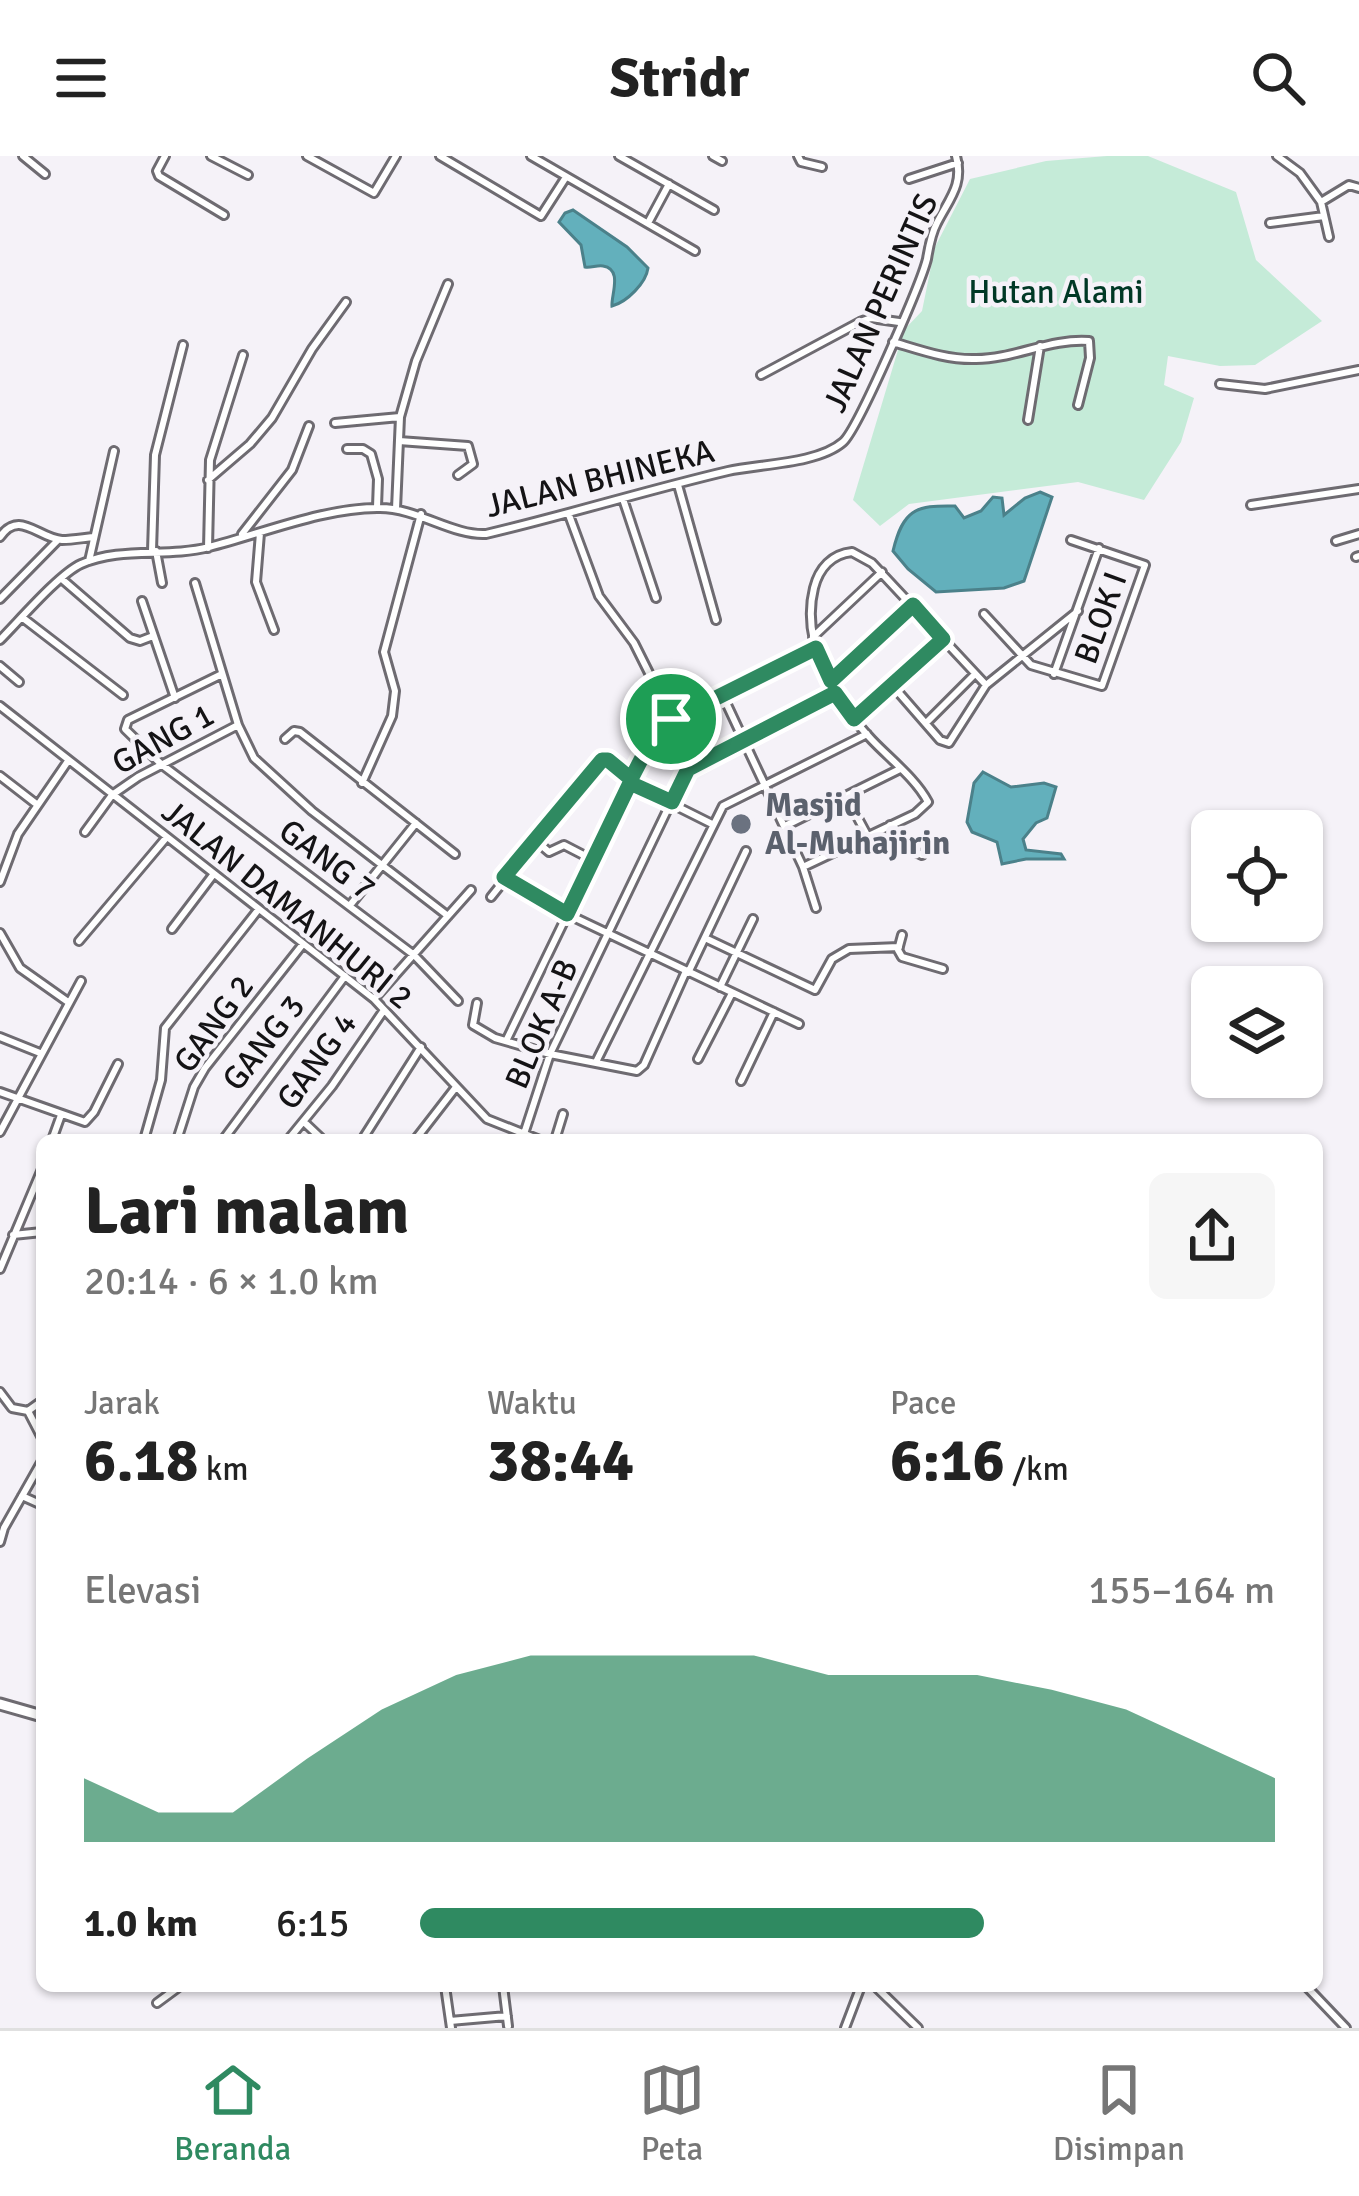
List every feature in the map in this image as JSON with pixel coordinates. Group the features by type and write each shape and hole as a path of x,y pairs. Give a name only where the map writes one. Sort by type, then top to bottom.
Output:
{"street":[{"path":"23,156 45,174"},
{"path":"165,156 159,176 224,215"},
{"path":"211,156 248,175"},
{"path":"308,156 374,193 396,156"},
{"path":"440,156 536,214 544,214 566,177"},
{"path":"532,156 695,251"},
{"path":"619,156 713,210"},
{"path":"713,156 722,161"},
{"path":"798,156 822,166"},
{"path":"1277,156 1300,173 1321,202 1329,237"},
{"path":"909,178 957,159"},
{"name":"JALAN PERINTIS","path":"820,454 839,446 853,430 920,286 934,230 957,191 957,159"},
{"path":"648,223 669,184"},
{"path":"1321,202 1347,185 1359,188"},
{"path":"1270,223 1324,216"},
{"path":"396,509 400,417 416,361 448,284"},
{"path":"208,479 250,444 272,418 300,367 346,302"},
{"path":"761,375 860,322 871,318 900,322"},
{"path":"892,341 951,358 980,360 1084,340 1091,344 1078,404"},
{"path":"162,583 154,551 155,455 183,345"},
{"path":"1028,420 1040,346"},
{"path":"208,548 208,479 215,436 243,355"},
{"path":"1220,385 1265,389 1359,370"},
{"path":"335,423 400,417"},
{"path":"240,536 292,470 309,426"},
{"path":"399,441 468,446 473,464 458,475"},
{"path":"346,448 363,448 371,454 378,479 377,507"},
{"path":"89,561 114,451"},
{"name":"JALAN BHINEKA","path":"0,640 74,568 89,561 208,548 240,536 377,507 421,514 480,535 820,454"},
{"path":"678,485 716,620"},
{"path":"1250,505 1359,489"},
{"path":"623,500 656,598"},
{"path":"362,783 388,728 395,691 384,652 421,514"},
{"path":"569,515 599,596 634,643 671,719"},
{"path":"0,537 16,524 58,540 93,537"},
{"path":"260,533 256,582 274,630"},
{"path":"1336,541 1359,534"},
{"path":"0,599 58,540"},
{"name":"BLOK I","path":"1018,656 1054,674 1104,685 1145,566 1071,540"},
{"name":"BLOK I","path":"1054,674 1099,548"},
{"path":"803,867 920,812 928,802 835,693 816,648 811,610 815,584 827,562 852,552 882,572 986,685"},
{"path":"813,638 882,572"},
{"path":"63,580 130,638 153,637"},
{"path":"195,584 238,725 254,758 448,916"},
{"path":"142,601 175,698 222,674"},
{"path":"831,681 913,605"},
{"path":"893,686 942,742 949,743 986,685 1078,610"},
{"path":"983,614 1018,656"},
{"path":"23,618 123,695"},
{"path":"854,719 943,639"},
{"path":"507,1039 658,727 816,648"},
{"path":"0,666 20,682"},
{"path":"926,723 974,675"},
{"name":"BLOK A-B","path":"523,1134 550,1054 688,769 835,693"},
{"path":"722,694 785,826 817,908"},
{"name":"GANG 7","path":"175,698 124,725 161,764 414,955 458,1001"},
{"name":"JALAN DAMANHURI 2","path":"0,706 374,999 487,1119 515,1134"},
{"name":"GANG 1","path":"112,795 238,725"},
{"path":"643,752 633,728 658,727"},
{"path":"286,739 300,732 455,854"},
{"path":"596,1062 712,824 731,800 867,734"},
{"path":"491,897 602,760 608,760 630,781 712,824"},
{"path":"0,882 9,852 68,761"},
{"path":"785,826 901,769"},
{"path":"0,776 36,804"},
{"path":"85,832 112,795"},
{"path":"846,795 867,836"},
{"path":"350,905 416,823"},
{"path":"890,825 898,844 922,855"},
{"path":"79,941 166,838"},
{"path":"535,840 549,852 563,845 593,860"},
{"path":"477,1003 473,1025 495,1038 550,1054 642,1069 746,851"},
{"path":"172,929 213,874"},
{"path":"504,877 567,914 799,1024"},
{"path":"374,999 471,890"},
{"path":"146,1134 161,1080 165,1028 258,910"},
{"path":"720,987 752,919"},
{"path":"0,933 20,968 68,1002"},
{"path":"902,934 898,946 902,958 943,969"},
{"path":"705,938 815,990 832,959 849,949 898,946"},
{"name":"GANG 2","path":"179,1134 205,1068 303,944"},
{"name":"GANG 3","path":"227,1134 345,976"},
{"path":"0,1132 80,981"},
{"path":"698,1059 732,993"},
{"name":"GANG 4","path":"292,1134 384,1010"},
{"path":"741,1081 774,1012"},
{"path":"0,1037 40,1053"},
{"path":"366,1134 421,1046"},
{"path":"0,1093 80,1122 88,1119 118,1064"},
{"path":"420,1134 456,1087"},
{"path":"557,1134 563,1114"},
{"path":"54,1134 61,1115"},
{"path":"304,1121 317,1134"},
{"path":"0,1269 36,1183"},
{"path":"13,1235 36,1233"},
{"path":"0,1392 12,1408 28,1411 36,1405"},
{"path":"28,1411 36,1426"},
{"path":"0,1542 36,1472"},
{"path":"22,1496 36,1502"},
{"path":"0,1704 36,1714"},
{"path":"158,2003 172,1992"},
{"path":"446,1992 451,2024 507,2015"},
{"path":"504,1992 508,2026"},
{"path":"845,2028 859,1992"},
{"path":"882,1992 918,2028"},
{"path":"1312,1992 1346,2028"}],"green space":[{"name":"Hutan Alami","path":"1148,156 1236,192 1256,260 1322,321 1255,365 1220,366 1168,356 1164,385 1194,398 1181,442 1144,500 1078,482 909,504 880,526 853,500 904,330 922,311 935,247 970,179 1046,161"}],"water":[{"path":"573,210 627,247 648,268 640,286 618,304 612,306 613,272 603,266 585,267 581,245 559,222"},
{"path":"1040,492 1052,497 1024,581 1004,588 936,592 893,551 906,518 920,509 955,506 964,518 981,511 993,497 1002,498 1004,515"},
{"path":"983,772 1011,787 1044,783 1056,787 1047,818 1023,839 1026,850 1061,854 1064,859 1002,864 997,842 972,832 967,822 974,783"}],"place":[{"name":"Masjid Al-Muhajirin","path":"741,824"}],"route":[{"path":"913,605 943,639 854,719 835,693 688,769 672,802 630,783 567,914 504,877 599,762 608,760 631,779 658,727 671,719 816,648 831,681 913,605"}]}
